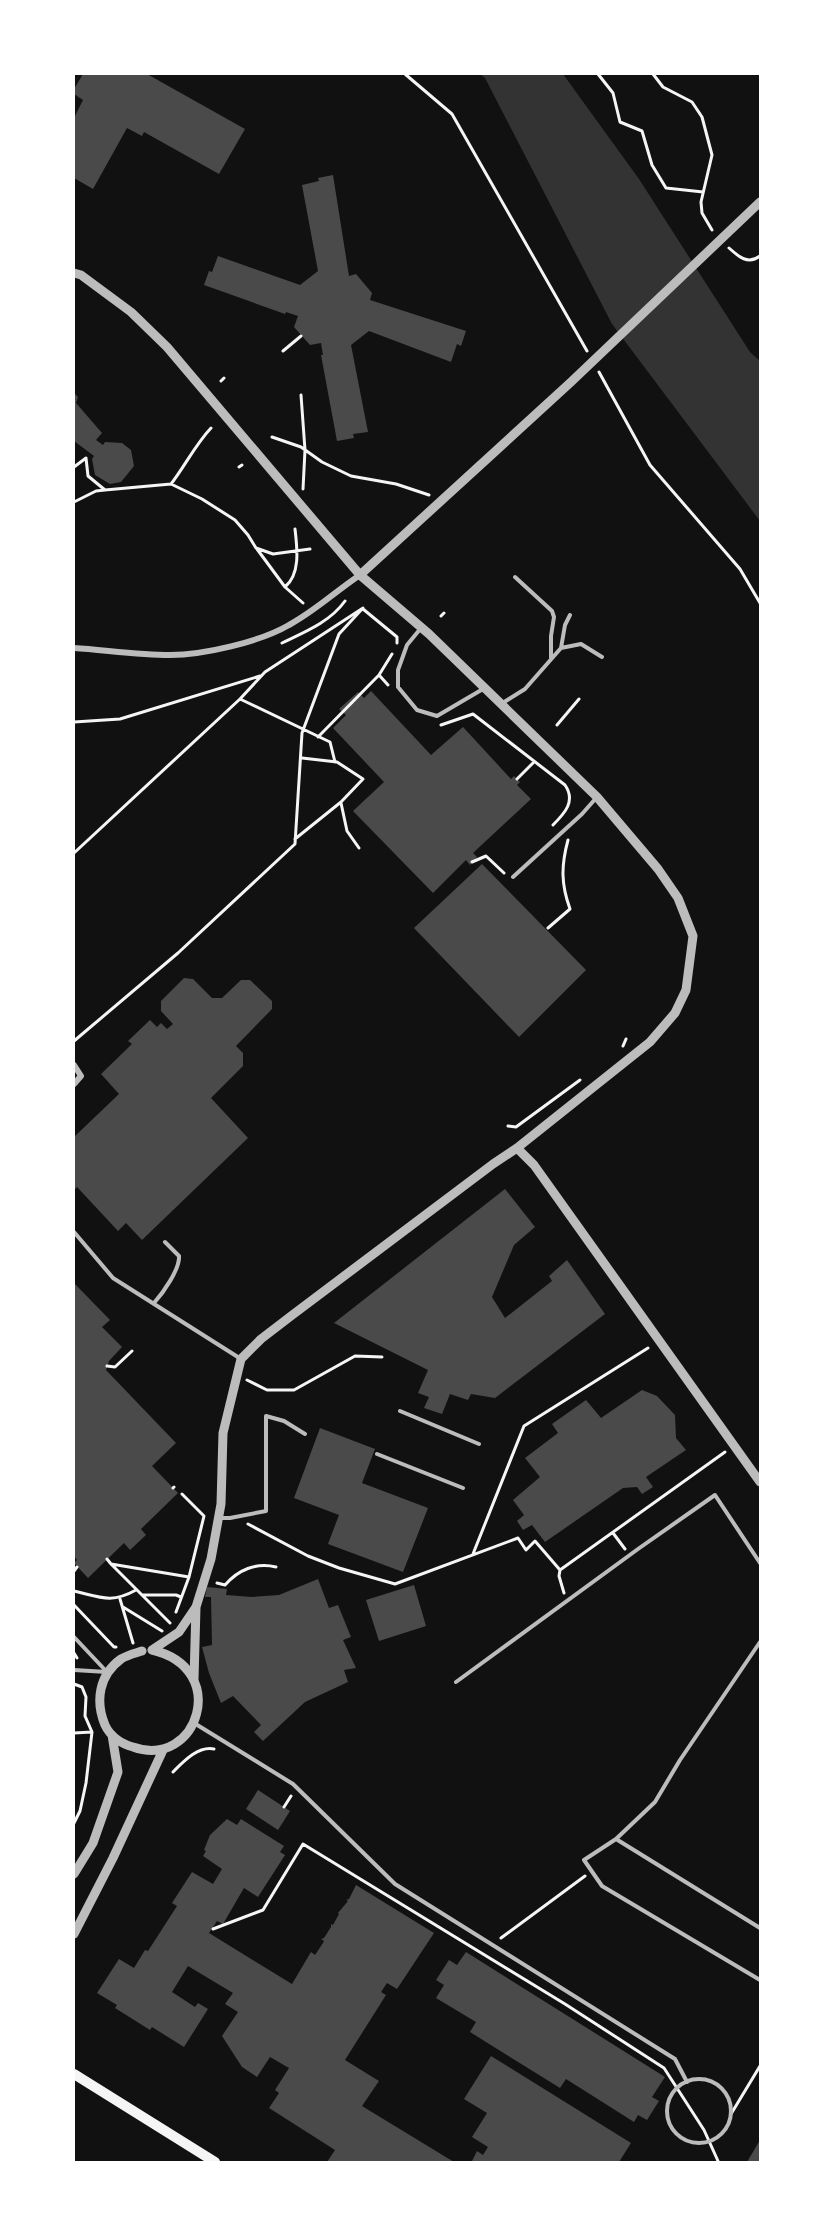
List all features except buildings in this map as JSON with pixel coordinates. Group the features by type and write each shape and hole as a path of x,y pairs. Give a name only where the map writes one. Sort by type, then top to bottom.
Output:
{"main road":[{"path":"74,2074 215,2163"}],"street":[{"path":"74,648 171,655 226,648 255,640 287,627 317,609 340,588 360,575 571,382 760,202"},
{"path":"74,273 81,275 131,312 167,347 360,575 422,628 597,797 658,869 678,898 693,936 686,990 675,1013 650,1042 517,1148 261,1339 241,1359 223,1432 221,1504 211,1559 196,1607 194,1679 199,1697 194,1723 184,1737 163,1750 142,1750 124,1744 106,1727 99,1709 100,1690 107,1672 122,1658 147,1651 179,1632 196,1607"},
{"path":"74,1065 81,1076 74,1084"},
{"path":"517,1148 534,1166 760,1482"},
{"path":"147,1651 166,1653 184,1665 194,1679"},
{"path":"74,1874 93,1843 118,1772 112,1735"},
{"path":"74,1934 114,1858 163,1750"}],"lane":[{"path":"515,578 552,611 554,617 551,658"},
{"path":"561,648 565,625 570,615"},
{"path":"422,628 407,645 398,670 398,687 417,710 437,716 484,688"},
{"path":"501,705 525,690 561,648 581,644 602,657"},
{"path":"513,877 597,797"},
{"path":"74,1232 113,1278 241,1359"},
{"path":"154,1304 179,1262 179,1256 165,1242"},
{"path":"400,1411 479,1444"},
{"path":"218,1518 266,1511 266,1416 284,1421 305,1434"},
{"path":"377,1454 463,1488"},
{"path":"456,1682 629,1555 715,1496 760,1563"},
{"path":"74,1637 107,1672"},
{"path":"760,1642 680,1760 655,1802 616,1839 584,1860 602,1886 760,1980"},
{"path":"74,1670 107,1672"},
{"path":"194,1723 293,1784 395,1884 675,2059 687,2082"},
{"path":"616,1839 760,1928"},
{"path":"700,2079 720,2087 730,2105 728,2125 722,2134 710,2142 693,2144 683,2140 669,2125 667,2106 676,2088 687,2082 700,2079"}],"path":[{"path":"405,74 452,114 588,353"},
{"path":"598,74 613,93 620,122 642,131 652,165 666,188 703,192 712,155 702,117 692,102 663,87 653,74"},
{"path":"283,351 301,336"},
{"path":"593,363 650,465 740,569 760,603"},
{"path":"301,395 305,450 303,505"},
{"path":"171,484 198,442 211,428"},
{"path":"272,437 305,450 322,462 351,476 396,484 442,500"},
{"path":"74,467 86,458 88,476 105,490"},
{"path":"74,502 96,491 171,484 202,499 235,520 285,587 304,604"},
{"path":"285,587 291,582 298,552 295,529"},
{"path":"256,548 273,554 310,549"},
{"path":"74,853 240,699 262,675 363,608"},
{"path":"318,737 379,675 396,648 397,637 363,608"},
{"path":"74,1041 186,945 295,844 304,729 339,634 363,608"},
{"path":"74,722 120,719 262,675"},
{"path":"379,675 395,693"},
{"path":"240,699 330,742 335,762"},
{"path":"557,725 579,699"},
{"path":"434,725 444,726 473,714 565,786 570,793 570,801 565,813 550,828"},
{"path":"295,839 341,802 363,779 335,762 301,758"},
{"path":"517,779 534,762"},
{"path":"341,802 347,831 359,848"},
{"path":"548,928 570,909 562,887 564,857 573,822"},
{"path":"472,862 486,856 503,874 511,866"},
{"path":"620,1050 626,1039"},
{"path":"508,1126 516,1127 583,1078"},
{"path":"473,1554 524,1426 647,1347 654,1356"},
{"path":"107,1366 115,1367 132,1351"},
{"path":"237,1376 267,1390 294,1390 355,1356 382,1357"},
{"path":"567,1600 559,1576 560,1570 725,1451"},
{"path":"156,1639 170,1623 189,1577 204,1516 182,1494"},
{"path":"244,1521 308,1556 339,1568 395,1584 518,1538 526,1550 535,1541 560,1570"},
{"path":"612,1532 629,1555"},
{"path":"107,1559 170,1623"},
{"path":"111,1564 189,1577"},
{"path":"212,1582 225,1585 234,1575 250,1567 266,1564 276,1567"},
{"path":"74,1571 77,1567"},
{"path":"74,1591 120,1599 136,1590"},
{"path":"142,1595 176,1594 181,1597"},
{"path":"74,1605 114,1647 134,1645 120,1599"},
{"path":"123,1607 164,1632"},
{"path":"74,1653 77,1658"},
{"path":"74,1684 82,1687 86,1697 85,1716 92,1732 86,1783 80,1811 74,1823"},
{"path":"74,1733 92,1732"},
{"path":"173,1772 196,1752 209,1748 223,1750"},
{"path":"284,1807 293,1793"},
{"path":"213,1929 263,1910 303,1844 565,2004 664,2068 710,2142 718,2160 717,2163"},
{"path":"492,1945 592,1871"},
{"path":"730,2114 760,2066"}],"shaded area":[{"path":"480,74 563,74 639,179 750,352 760,361 760,521 612,324 485,78"}]}
